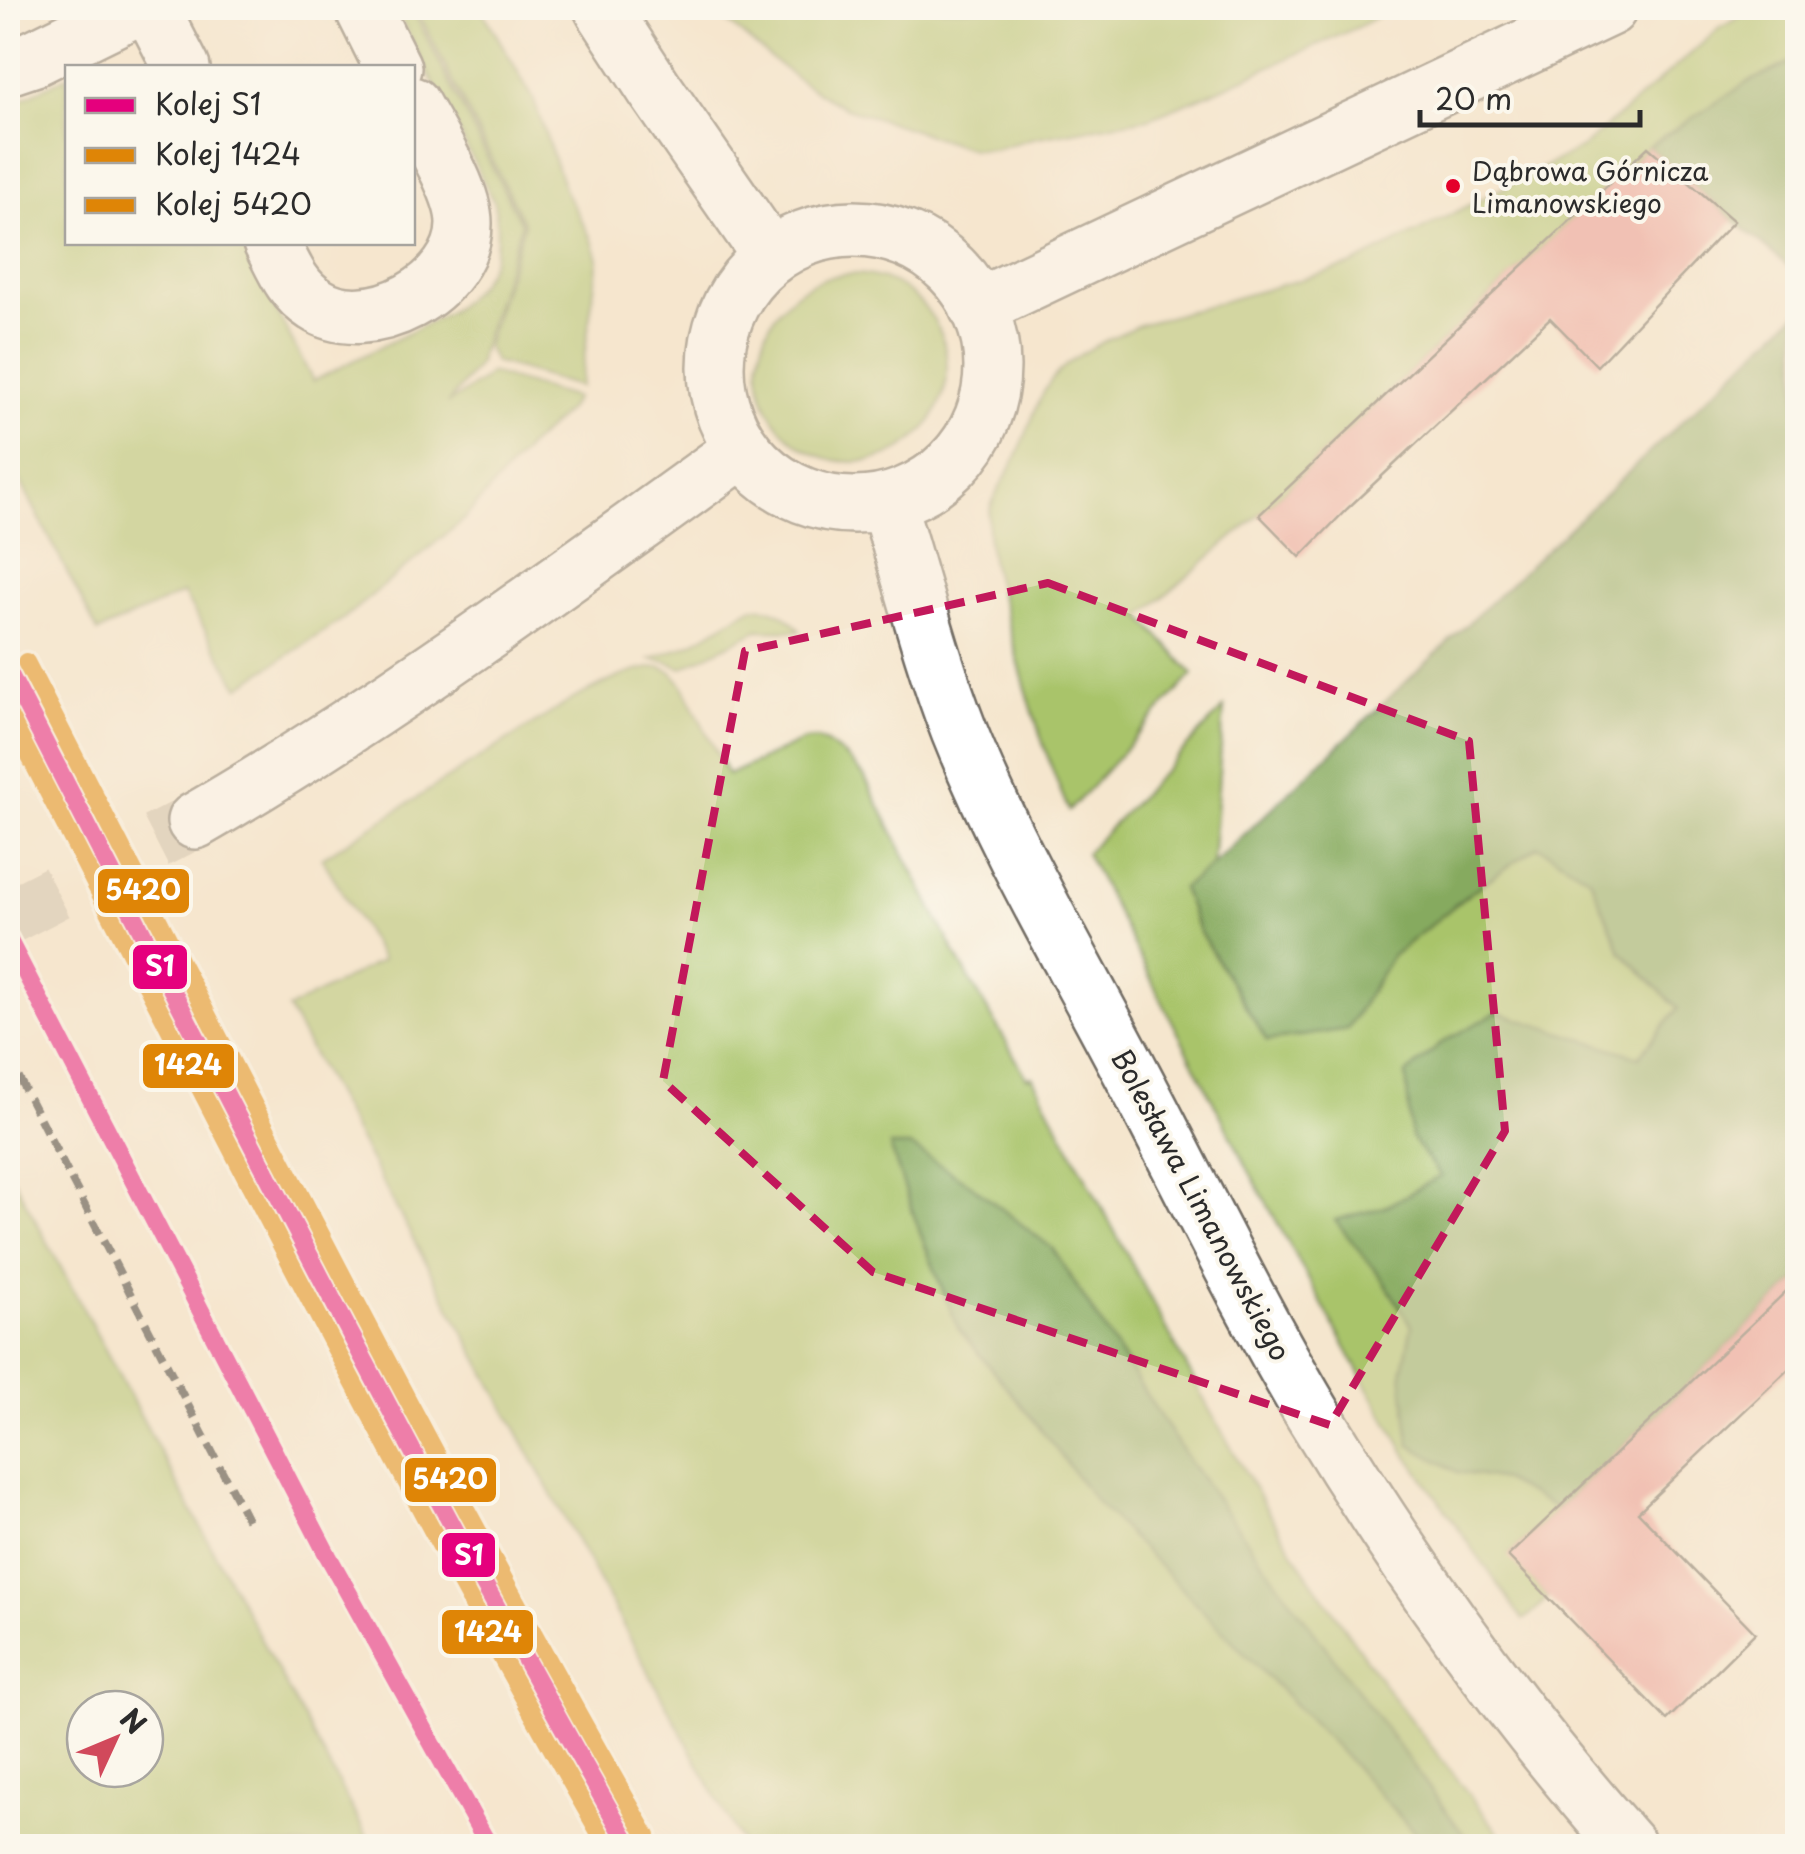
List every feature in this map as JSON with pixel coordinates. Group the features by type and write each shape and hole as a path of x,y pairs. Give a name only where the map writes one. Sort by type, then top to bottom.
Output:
{"street":[{"path":"8,67 136,8"},
{"path":"151,8 180,65"},
{"path":"362,8 392,65"},
{"path":"602,8 771,257"},
{"path":"977,307 1609,8"},
{"path":"273,245 294,286 329,312 372,314 402,303 436,282 459,250 464,220 456,190 415,110"},
{"path":"857,229 910,241 962,280 977,307 992,361 987,403 963,452 922,488 887,501 853,505 804,496 782,486 762,470 731,431 717,383 719,333 740,288 757,268 798,241 821,233 857,229"},
{"path":"195,821 343,732 417,682 743,449"},
{"name":"Bolesława Limanowskiego","path":"887,501 928,638 974,767 1017,859 1289,1372 1363,1494 1451,1626 1521,1720 1628,1846"}],"highlighted area":[{"path":"1048,583 1469,741 1505,1131 1330,1425 873,1272 663,1081 745,651"}],"green space":[{"path":"395,8 412,8 521,224 479,363 447,404 490,373 575,398 463,520 343,619 239,687 183,593 98,632 8,457 8,106 65,77 65,245 242,245 313,381 446,314 473,291 495,251 493,200"},
{"path":"416,8 481,8 533,98 565,191 598,259 580,387 495,362 486,346 524,224"},
{"path":"711,8 1393,8 1149,118 1033,138 994,149 972,149 846,108 776,62"},
{"path":"1754,8 1797,8 1797,59 1748,82 1648,147 1259,515 1141,616 1193,674 1069,811 1026,688 988,540 993,501 1054,377 1082,353 1139,325 1352,265 1583,147 1719,29"},
{"path":"1797,59 1797,274 1648,147 1748,82"},
{"path":"853,274 889,281 919,302 940,332 947,368 940,404 919,434 889,455 853,462 817,455 787,434 766,404 759,368 766,332 787,302 817,281"},
{"path":"1797,313 1797,1280 1558,1509 1503,1480 1458,1472 1410,1445 1402,1373 1412,1326 1385,1283 1335,1220 1385,1207 1441,1176 1411,1137 1406,1074 1443,1042 1497,1012 1639,1057 1678,1008 1621,951 1590,878 1538,846 1471,892 1391,957 1347,1029 1267,1041 1199,931 1182,888 1212,865"},
{"path":"753,607 780,613 800,631 758,630 682,668 651,659 688,645"},
{"path":"661,667 672,672 682,684 728,775 804,740 817,739 847,758 864,776 958,959 1027,1078 1032,1076 1263,1503 1389,1692 1509,1846 1468,1843 1190,1463 1052,1248 919,1230 958,1328 1094,1499 1427,1846 743,1846 288,1009 382,960 322,858 573,699 627,674"},
{"path":"1224,708 1212,865 1182,888 1199,931 1267,1041 1347,1029 1391,957 1471,892 1538,846 1590,878 1621,951 1678,1008 1639,1057 1411,1137 1441,1176 1385,1207 1385,1283 1412,1326 1402,1373 1458,1472 1503,1480 1558,1509 1509,1555 1548,1597 1523,1620 1407,1455 1367,1386 1248,1169 1086,853"},
{"path":"890,1146 910,1146 970,1184 1052,1248 1190,1463 1472,1846 1427,1846 1094,1499 958,1328"},
{"path":"8,1169 372,1846 8,1846"}],"building":[{"path":"1648,147 1734,221 1597,366 1550,318 1300,557 1259,515"},
{"path":"1798,1280 1798,1360 1638,1512 1755,1633 1667,1720 1508,1556"}],"tunnel":[{"path":"8,917 195,821"}],"railway":[{"path":"8,1057 248,1521"}],"rail line":[{"name":"5420","path":"26,662 407,1399 647,1836"},
{"name":"S1","path":"8,671 390,1409 630,1846"},
{"name":"1424","path":"8,714 376,1425 607,1846"},
{"name":"S1","path":"8,939 328,1556 489,1846"}],"place":[{"name":"Dąbrowa Górnicza Limanowskiego","path":"1453,186"}]}
